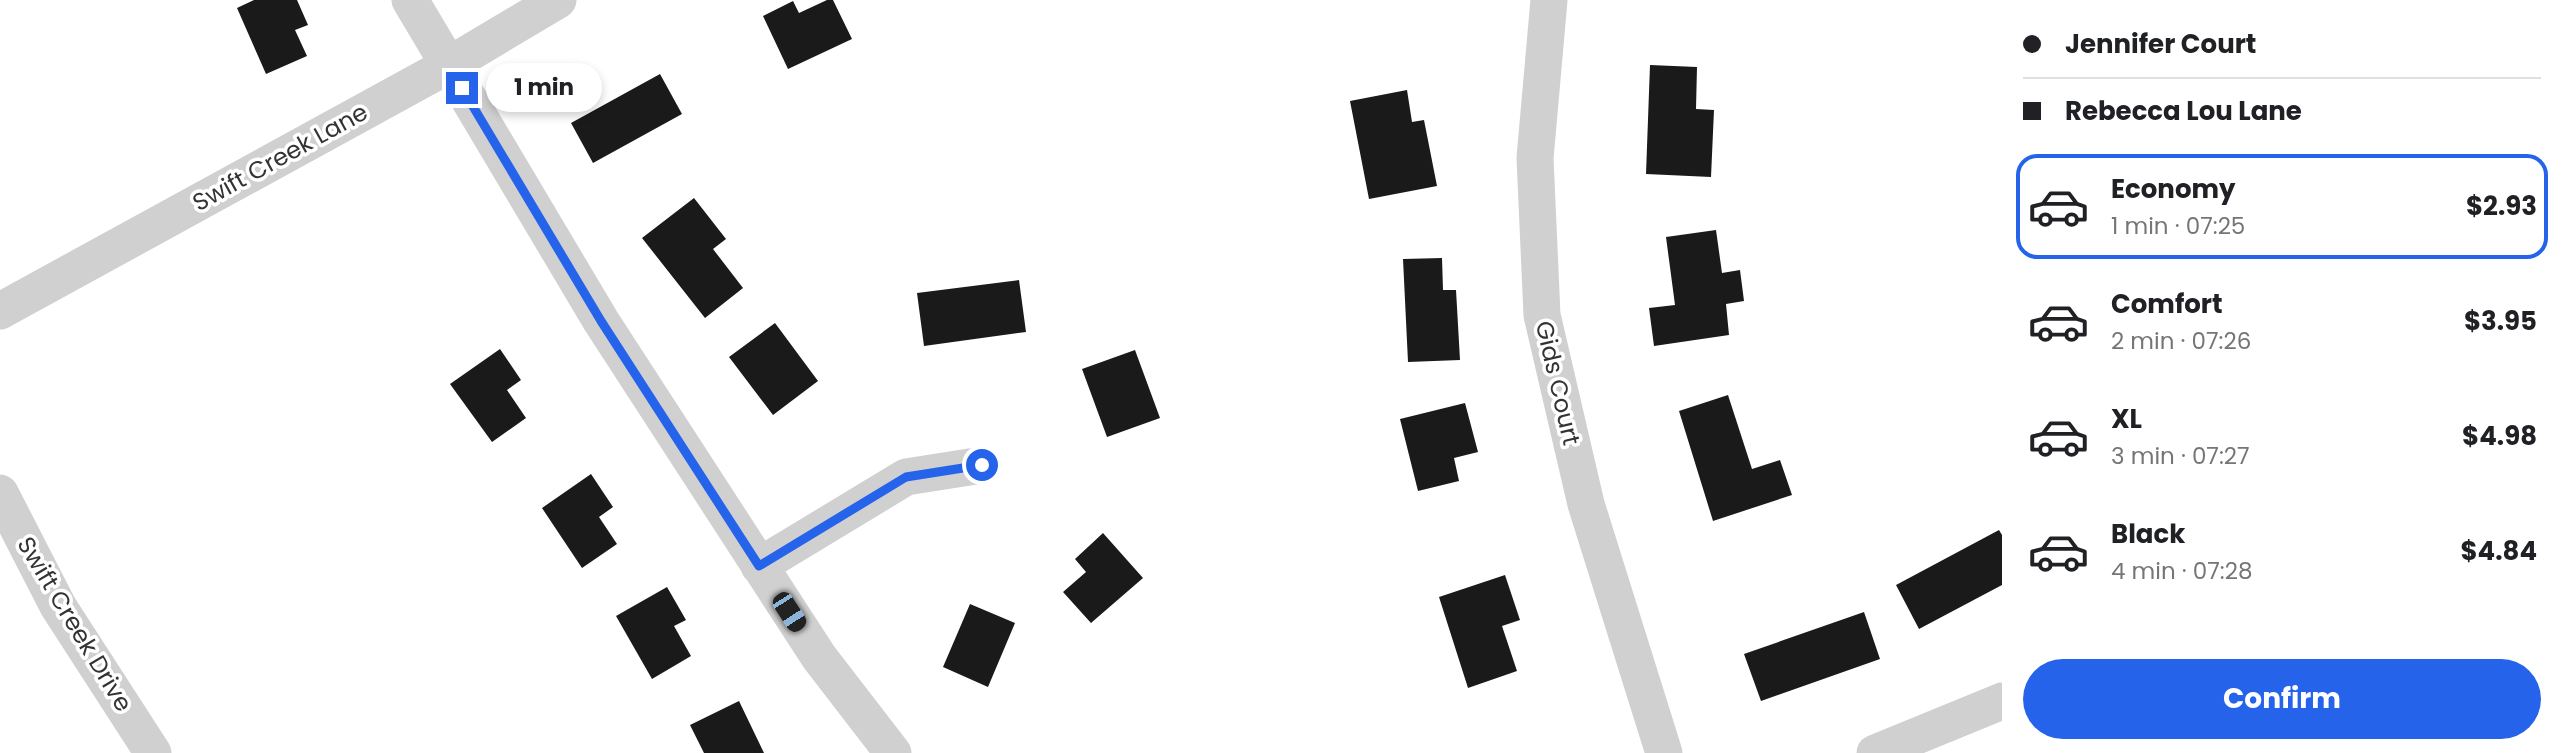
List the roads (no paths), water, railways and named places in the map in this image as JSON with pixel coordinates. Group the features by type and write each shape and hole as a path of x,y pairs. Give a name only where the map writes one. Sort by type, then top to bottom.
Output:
{"street":[{"path":"410,0 601,321 819,657 893,753"},
{"name":"Swift Creek Lane","path":"0,312 449,65 558,0"},
{"name":"Gids Court","path":"1549,0 1535,158 1542,315 1586,504 1664,753"},
{"path":"759,566 906,477 982,465"},
{"name":"Swift Creek Drive","path":"0,493 58,606 153,753"},
{"path":"1875,753 2002,701"}]}
